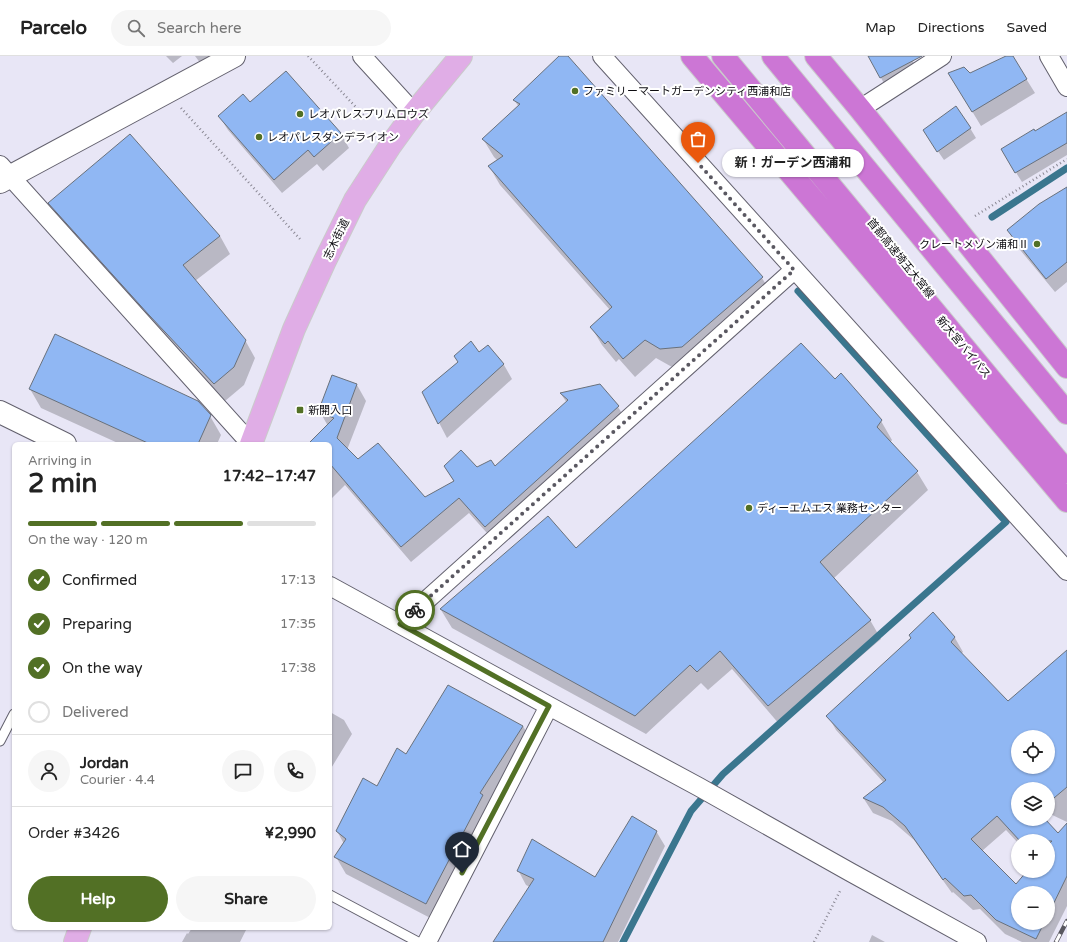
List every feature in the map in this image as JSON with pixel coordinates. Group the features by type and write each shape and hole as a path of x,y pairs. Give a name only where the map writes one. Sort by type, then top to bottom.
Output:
{"highway":[{"path":"692,56 1067,501"},
{"name":"新大宮バイパス","path":"723,56 1067,472"},
{"name":"首都高速埼玉大宮線","path":"736,56 1067,460"},
{"path":"772,56 1067,413"},
{"path":"786,56 1067,397"},
{"path":"816,56 860,108 1067,367"}],"main road":[{"name":"志木街道","path":"252,442 294,329 355,200 390,146 414,113 461,56"},
{"path":"76,942 79,930"}],"street":[{"path":"234,56 3,174 249,442"},
{"path":"362,56 414,113"},
{"path":"602,56 1067,571"},
{"path":"860,108 942,56"},
{"path":"1049,56 1067,87"},
{"path":"400,624 794,270"},
{"path":"0,412 60,442"},
{"path":"332,587 699,787 977,942"},
{"path":"427,942 549,706"}],"lane":[{"path":"0,741 12,718"},
{"path":"332,896 418,942"}],"path":[{"path":"308,56 367,119"},
{"path":"178,105 300,239"},
{"path":"975,216 1067,158"},
{"path":"814,942 850,872"}],"building":[{"path":"559,56 568,56 763,277 682,347 660,349 645,340 623,359 608,341 605,344 590,327 612,307 488,166 503,156 482,139 520,104 513,100"},
{"path":"868,56 922,56 880,78"},
{"path":"1006,56 1013,56 1027,79 972,112 948,73 964,67 970,73"},
{"path":"286,71 341,133 314,157 308,150 274,180 218,116 243,94 250,102"},
{"path":"956,106 971,128 937,152 923,130"},
{"path":"1067,112 1067,143 1015,173 1001,149 1034,129 1035,131"},
{"path":"130,134 220,236 183,265 246,340 234,367 214,384 149,315 48,203"},
{"path":"1067,187 1067,262 1046,279 1007,230 1039,204"},
{"path":"55,334 198,401 211,415 199,442 146,442 29,389"},
{"path":"471,341 479,352 488,345 504,364 438,424 422,392 458,362 454,356"},
{"name":"ディーエムエス 業務センター","path":"801,343 835,379 841,373 882,420 877,427 918,471 820,562 871,620 768,706 720,651 697,672 690,665 635,716 440,609 548,516 576,548"},
{"path":"332,375 357,384 337,438 358,459 378,443 425,497 454,481 444,466 461,450 477,467 491,460 495,466 568,400 560,393 600,384 619,406 485,527 459,498 401,547 332,466 332,442 310,442 334,418 318,412"},
{"path":"933,612 955,637 951,642 1008,701 1067,650 1067,787 1055,797 1055,782 1011,782 1011,826 1052,826 1058,833 1067,823 1067,876 1055,901 1055,886 1011,886 1011,927 996,920 971,895 964,896 945,878 943,880 905,826 883,807 863,798 886,780 826,716 911,638 909,635"},
{"path":"448,685 523,726 480,793 483,795 426,904 334,857 346,839 336,831 363,778 377,786 397,748 406,754"},
{"path":"632,816 657,831 603,942 493,942 534,879 517,871 532,839 595,877"},
{"path":"1017,930 1040,930 1036,939"}],"waterway":[{"path":"992,217 1067,168"},
{"path":"623,942 691,811 723,774 1006,522 798,291"}],"railway":[{"path":"1056,942 1067,921"}],"way so far":[{"path":"415,610 794,270 698,163"}],"place":[{"name":"ファミリーマートガーデンシティ西浦和店","path":"575,91"},
{"name":"レオパレスプリムロウズ","path":"300,114"},
{"name":"レオパレスダンデライオン","path":"259,137"},
{"name":"新！ガーデン西浦和","path":"698,163"},
{"name":"クレートメゾン浦和Ⅱ","path":"1037,244"},
{"name":"新開入口","path":"300,410"},
{"name":"ディーエムエス 業務センター","path":"749,508"}],"route":[{"path":"415,610 400,624 549,706 462,873"}]}
